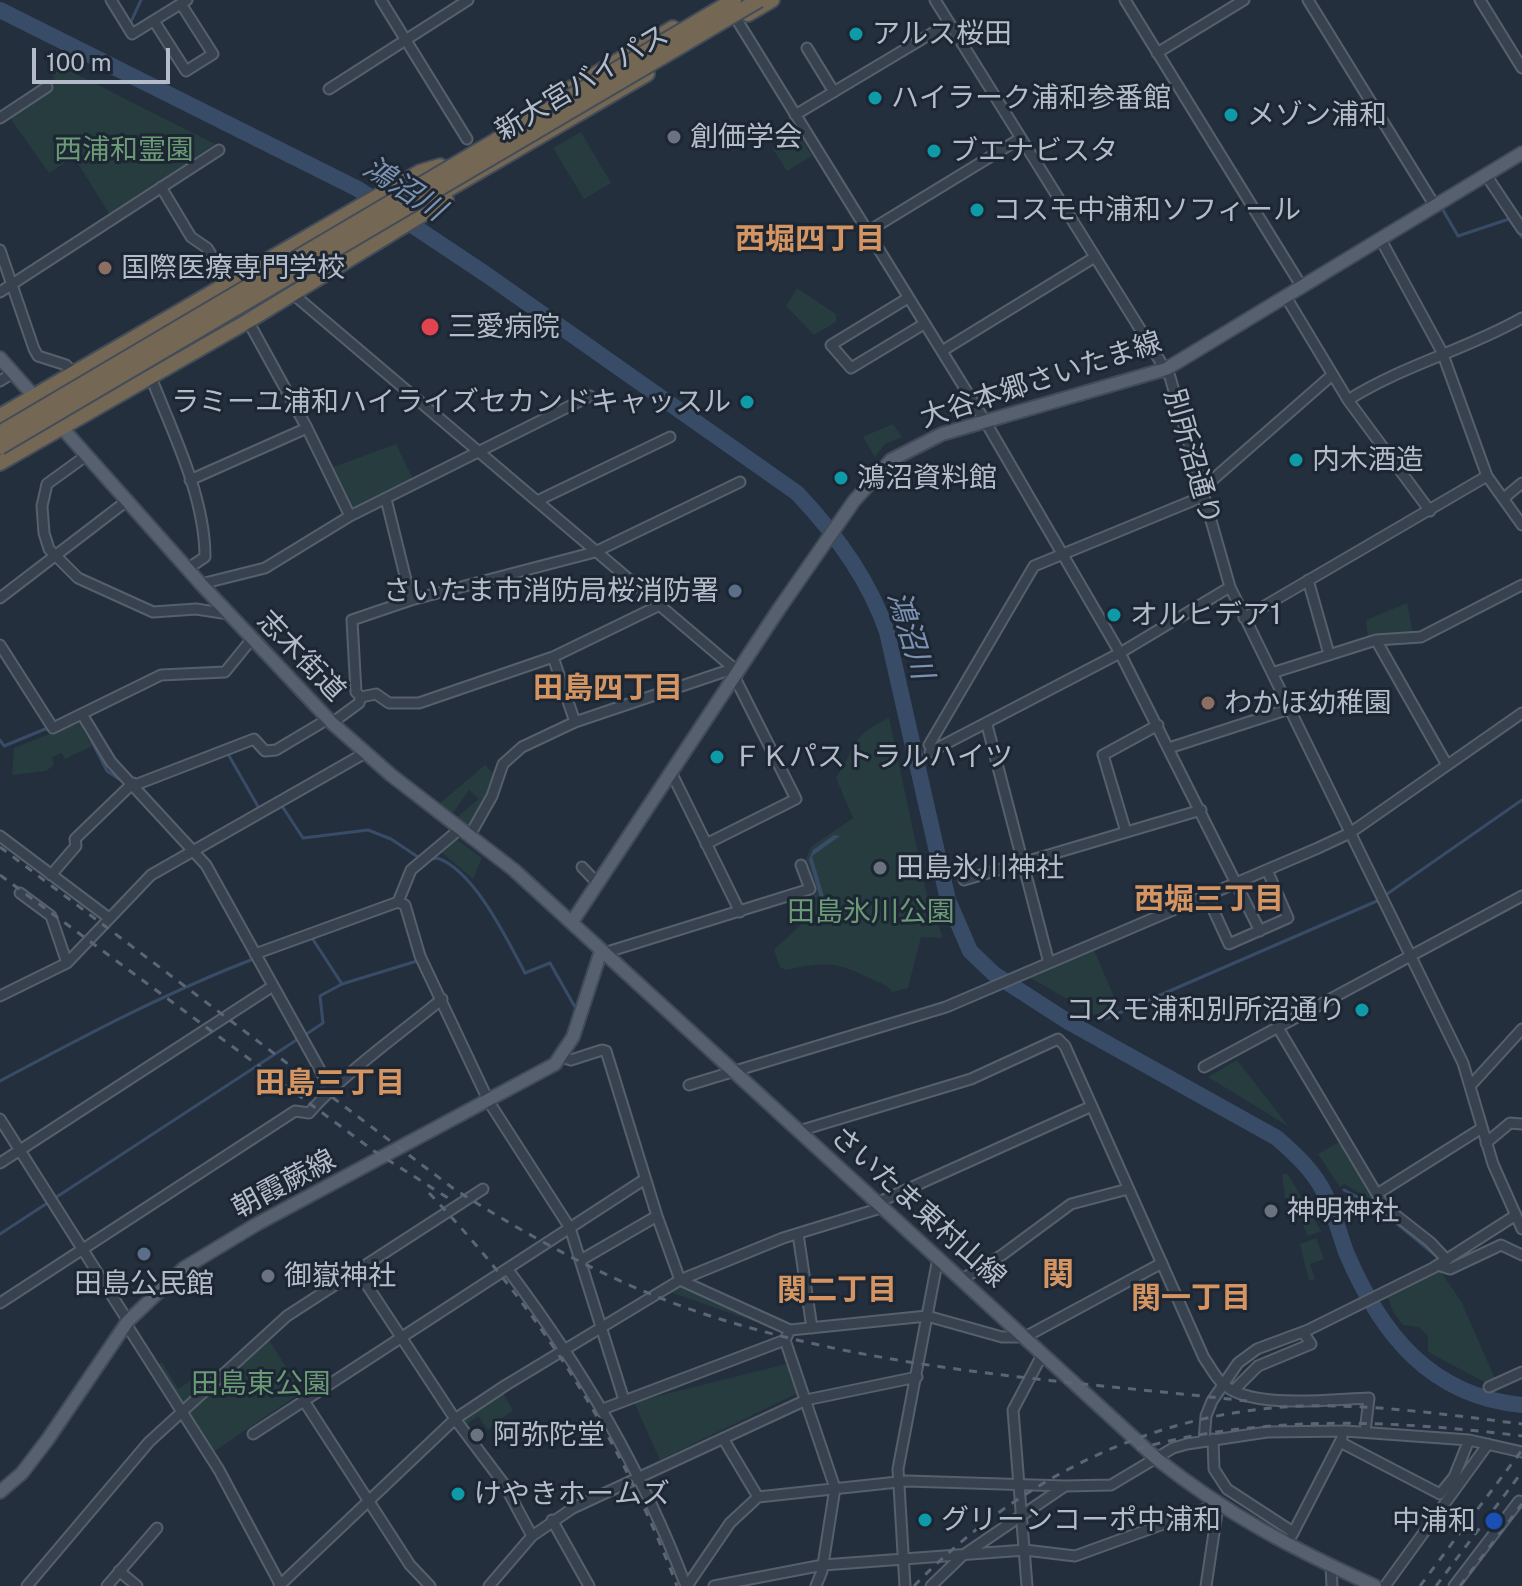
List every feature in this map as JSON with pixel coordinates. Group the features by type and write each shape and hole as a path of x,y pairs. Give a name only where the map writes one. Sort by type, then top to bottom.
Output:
{"highway":[{"name":"新大宮バイパス","path":"0,416 34,396 73,380 395,191 420,172 440,166 722,0"},
{"path":"0,431 734,0"},
{"path":"0,450 759,0"},
{"name":"新大宮バイパス","path":"84,402 390,229 772,0"},
{"name":"新大宮バイパス","path":"73,380 228,281 363,210"},
{"name":"新大宮バイパス","path":"0,463 293,294 390,229"},
{"path":"0,431 15,420"},
{"path":"0,450 28,436"}],"main road":[{"name":"大谷本郷さいたま線","path":"572,922 672,774 734,672 839,522 878,473 898,456 942,434 1166,369 1522,153"},
{"name":"志木街道","path":"0,358 251,640 330,721 365,753 466,832 603,952"},
{"path":"562,1057 573,1037 603,952"},
{"name":"さいたま東村山線","path":"603,952 1157,1459 1229,1514 1287,1546 1375,1586"},
{"name":"朝霞蕨線","path":"0,1492 22,1473 48,1439 127,1322 184,1268 245,1231 543,1073 562,1057"}],"street":[{"path":"111,0 132,34 184,2 213,54 186,71 154,21"},
{"path":"381,0 467,139"},
{"path":"329,89 468,0"},
{"name":"別所沼通り","path":"935,0 1166,369 1230,587 1472,1084 1486,1143 1522,1229"},
{"path":"1125,0 1302,287"},
{"path":"1157,53 1244,0"},
{"path":"1308,0 1435,206"},
{"path":"1480,0 1522,68"},
{"path":"737,20 985,421 1120,653 1239,882 1260,931"},
{"path":"795,115 949,23"},
{"path":"807,48 834,92"},
{"path":"0,118 47,87"},
{"path":"867,232 1021,138"},
{"path":"0,292 219,150"},
{"path":"1486,175 1522,229"},
{"path":"161,187 191,237 207,248 228,281"},
{"path":"1381,240 1442,352 1487,476 1522,525"},
{"path":"0,250 38,356 66,365 73,380"},
{"path":"942,351 1095,257"},
{"path":"293,294 734,672 796,799 706,844"},
{"path":"1286,297 1331,376 1430,511"},
{"path":"908,298 831,345 851,368 924,324"},
{"path":"1348,400 1383,378 1442,352 1474,342 1522,318"},
{"path":"248,321 307,428 350,516"},
{"path":"0,381 13,373"},
{"path":"150,375 190,480 205,541 205,557 187,569"},
{"path":"1230,587 1120,653 987,725 929,748 1034,566 1203,493 1331,376"},
{"path":"201,584 265,568 350,516 590,396"},
{"path":"190,480 307,428"},
{"path":"537,501 670,437"},
{"path":"87,455 47,484 42,506 44,533 56,559 78,578 153,612 196,609 229,614"},
{"path":"1244,618 1487,476"},
{"path":"361,697 356,692 352,620 411,600 595,552 740,482"},
{"path":"1504,498 1522,483"},
{"path":"386,499 411,600"},
{"path":"0,598 56,559 128,500"},
{"path":"1308,580 1329,654"},
{"path":"1272,673 1376,640 1421,637 1522,585"},
{"path":"361,697 376,694 389,703 419,703 553,657 658,606"},
{"path":"0,645 53,728 83,716 161,675 225,672 251,640"},
{"path":"1376,640 1447,765"},
{"path":"553,657 575,722"},
{"path":"398,902 411,870 466,832 492,796 503,764 522,747 575,722 734,672"},
{"path":"51,875 76,846 75,839 134,784 254,739 265,751 276,750 359,703 361,697"},
{"path":"1169,748 1289,709"},
{"path":"689,1085 937,1010 1350,833 1522,713"},
{"path":"83,716 111,762 206,865 330,1088"},
{"path":"987,725 1049,963"},
{"path":"1126,832 1103,755 1158,725"},
{"path":"0,996 67,963 151,875 365,753"},
{"path":"672,774 740,912"},
{"path":"964,880 1201,810"},
{"path":"0,836 109,918"},
{"path":"603,952 810,889 801,865"},
{"path":"582,867 598,884"},
{"path":"1207,896 1229,944 1260,931 1288,918 1267,870"},
{"path":"20,893 51,916 67,963"},
{"path":"1204,1067 1522,896"},
{"path":"255,954 398,902 405,905 420,956 489,1102 570,1228 624,1400"},
{"path":"0,1163 273,986"},
{"path":"0,1303 295,1111 309,1113 330,1088 359,1069 442,999"},
{"path":"1277,1026 1384,1206 1430,1242 1442,1262 1455,1267 1501,1245 1522,1255"},
{"path":"1472,1084 1522,1029"},
{"path":"799,1131 971,1079 1058,1039 1065,1046 1204,1358 1223,1384 1234,1390 1289,1400 1369,1398 1365,1432"},
{"path":"562,1057 571,1060 606,1051 680,1280 790,1330 927,1316 1002,1337 1025,1337 1162,1263"},
{"path":"0,1119 219,1470 280,1586 455,1419 680,1280 881,1205 1092,1106"},
{"path":"1486,1143 1510,1123 1520,1124 1522,1113"},
{"path":"1377,1194 1482,1128"},
{"path":"253,1434 645,1179"},
{"path":"27,1586 149,1442 287,1316 483,1189"},
{"path":"962,1279 1002,1255 1071,1204 1128,1189"},
{"path":"1293,1532 1238,1499 1216,1474 1206,1416 1223,1384 1238,1363 1258,1348 1303,1332 1383,1294 1442,1262 1516,1215"},
{"path":"581,1260 657,1216"},
{"path":"798,1234 812,1328"},
{"path":"905,1586 898,1482 938,1258"},
{"path":"357,1270 455,1419 504,1484 532,1536"},
{"path":"508,1270 567,1350 603,1409 642,1479 686,1586"},
{"path":"603,1409 785,1340 790,1330"},
{"path":"1234,1390 1258,1366 1311,1344 1303,1332"},
{"path":"785,1340 835,1488 823,1565 816,1586"},
{"path":"1027,1586 1013,1410 1042,1355"},
{"path":"1489,1387 1522,1372"},
{"path":"489,1586 532,1536 552,1520 806,1400 917,1377"},
{"path":"304,1401 410,1565 430,1586"},
{"path":"1287,1546 1345,1431"},
{"path":"686,1586 730,1523 758,1497 898,1482 1111,1485 1173,1448 1267,1432 1345,1431 1469,1440 1522,1452"},
{"path":"724,1440 758,1497"},
{"path":"1340,1442 1440,1494 1454,1477 1469,1440"},
{"path":"1385,1586 1488,1444"},
{"path":"931,1586 962,1556 1065,1486"},
{"path":"1229,1514 1238,1499"},
{"path":"1454,1586 1519,1501 1522,1502"},
{"path":"714,1586 823,1565 903,1558 1025,1550 1075,1556 1217,1506 1206,1586"},
{"path":"552,1520 589,1586"},
{"path":"107,1586 157,1528"},
{"path":"1331,1566 1332,1586"},
{"path":"119,1571 137,1586"}],"green space":[{"name":"西浦和霊園","path":"54,63 215,144 110,215 74,157 49,173 10,118 53,87"},
{"path":"581,132 611,183 584,199 553,148"},
{"path":"798,134 812,156 787,171 773,149"},
{"path":"797,288 836,314 836,322 814,335 786,306"},
{"path":"893,424 902,437 885,444 875,457 863,437"},
{"path":"396,444 413,479 355,510 350,509 331,468"},
{"path":"1407,603 1413,634 1368,638 1366,620"},
{"name":"田島氷川公園","path":"889,718 926,891 943,938 921,937 908,988 892,992 887,986 838,966 817,965 786,970 780,967 774,950 808,918 815,902 804,864 811,847 853,818 836,778 860,737"},
{"path":"79,722 92,746 65,759 62,753 52,757 54,765 46,771 12,775 14,748"},
{"path":"485,765 494,774 489,793 470,827 457,817 479,799 469,790 453,813 440,803"},
{"path":"456,839 482,858 473,879 440,851"},
{"path":"1093,948 1119,1008 1099,1017 1027,976"},
{"path":"1237,1060 1288,1126 1208,1077"},
{"path":"1341,1141 1381,1205 1344,1184 1340,1187 1318,1154"},
{"path":"1282,1174 1288,1174 1321,1231 1308,1236 1291,1199 1285,1198"},
{"path":"1316,1238 1324,1259 1310,1264 1315,1279 1309,1281 1300,1244"},
{"path":"1438,1268 1461,1301 1496,1381 1488,1384 1428,1352 1428,1337 1419,1327 1403,1325 1392,1310 1387,1294"},
{"path":"680,1282 763,1321 762,1324 667,1291"},
{"name":"田島東公園","path":"267,1337 302,1392 213,1452 183,1411"},
{"path":"162,1362 178,1389 197,1376 204,1386 182,1406 156,1366"},
{"path":"790,1363 800,1392 660,1460 634,1402"},
{"path":"502,1392 513,1410 488,1430 478,1416 465,1426 462,1420"}],"water":[{"path":"834,835 840,836 812,856 825,900 822,905 809,860 813,850"}],"waterway":[{"path":"130,24 141,0"},
{"name":"鴻沼川","path":"0,10 358,189 487,275 797,493 850,558 880,612 948,900 970,951 994,974 1067,1021 1277,1138 1304,1163 1321,1186 1360,1281 1392,1333 1412,1355 1434,1374 1460,1389 1489,1399 1522,1405"},
{"name":"鴻沼川","path":"108,63 111,58"},
{"path":"1443,210 1458,236 1509,219 1522,237"},
{"path":"84,726 107,771 125,783"},
{"path":"0,740 4,746 50,727"},
{"path":"180,772 228,754 260,810"},
{"path":"1105,1019 1377,901 1522,800"},
{"path":"282,806 303,838 368,830 391,839 421,859"},
{"path":"428,860 437,858 464,876 488,907 525,973 550,963 575,1007"},
{"path":"312,938 342,984"},
{"path":"0,1081 158,1000 256,958"},
{"path":"305,1035 323,1023 320,996 342,984 417,961"},
{"name":"鴻沼川","path":"1090,1034 1098,1031"},
{"path":"0,1234 298,1039"},
{"path":"1344,1190 1378,1208 1441,1260"}],"railway":[{"path":"0,847 454,1189 550,1246 616,1279 720,1319 850,1351 982,1372 1247,1401"},
{"path":"0,875 374,1151 448,1198"},
{"path":"429,1193 506,1282 573,1377 630,1478 677,1586"},
{"path":"914,1586 954,1548 1043,1483 1141,1437 1194,1421 1247,1411 1330,1406 1412,1411 1522,1424"},
{"path":"1137,1449 1232,1430 1329,1423 1426,1426 1522,1436"},
{"path":"1420,1586 1522,1450"},
{"path":"1436,1586 1522,1472"},
{"path":"1460,1586 1522,1504"}],"place":[{"name":"アルス桜田","path":"856,34"},
{"name":"ハイラーク浦和参番館","path":"875,98"},
{"name":"メゾン浦和","path":"1231,115"},
{"name":"創価学会","path":"674,137"},
{"name":"ブエナビスタ","path":"934,151"},
{"name":"コスモ中浦和ソフィール","path":"977,210"},
{"name":"国際医療専門学校","path":"105,268"},
{"name":"三愛病院","path":"430,327"},
{"name":"ラミーユ浦和ハイライズセカンドキャッスル","path":"747,402"},
{"name":"内木酒造","path":"1296,460"},
{"name":"鴻沼資料館","path":"841,478"},
{"name":"さいたま市消防局桜消防署","path":"735,591"},
{"name":"オルヒデア1","path":"1114,615"},
{"name":"わかほ幼稚園","path":"1208,703"},
{"name":"ＦＫパストラルハイツ","path":"717,757"},
{"name":"田島氷川神社","path":"880,868"},
{"name":"コスモ浦和別所沼通り","path":"1362,1010"},
{"name":"神明神社","path":"1271,1211"},
{"name":"田島公民館","path":"144,1254"},
{"name":"御嶽神社","path":"268,1276"},
{"name":"阿弥陀堂","path":"477,1435"},
{"name":"けやきホームズ","path":"458,1494"},
{"name":"グリーンコーポ中浦和","path":"925,1520"},
{"name":"中浦和","path":"1494,1521"}],"district":[{"name":"西堀四丁目","path":"810,240"},
{"name":"田島四丁目","path":"608,689"},
{"name":"西堀三丁目","path":"1209,900"},
{"name":"田島三丁目","path":"330,1084"},
{"name":"関","path":"1058,1275"},
{"name":"関二丁目","path":"837,1291"},
{"name":"関一丁目","path":"1191,1299"}]}
